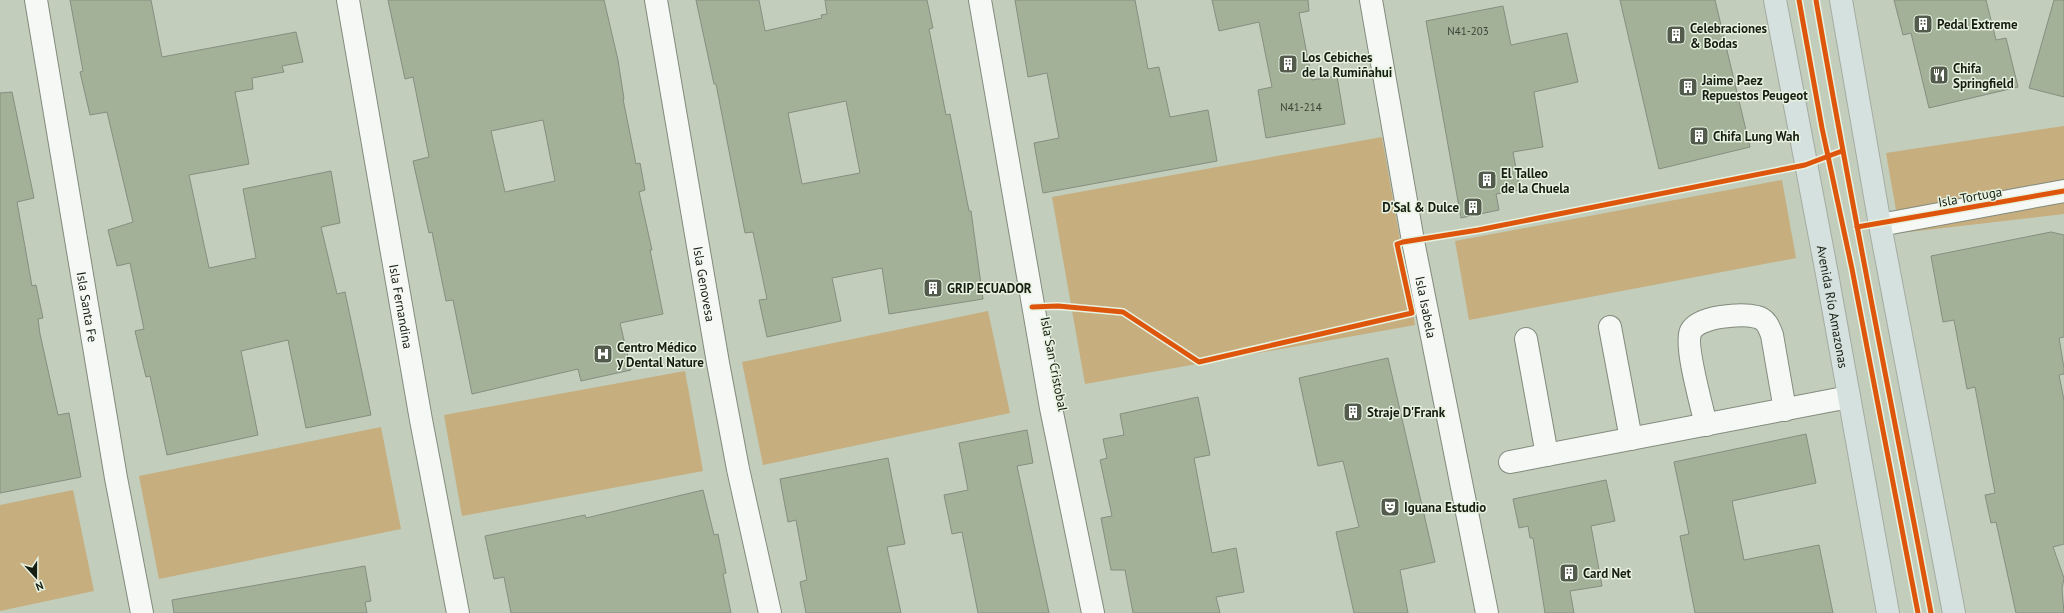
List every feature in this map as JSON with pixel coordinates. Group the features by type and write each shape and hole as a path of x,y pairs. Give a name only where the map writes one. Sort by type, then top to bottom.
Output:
{"main road":[{"name":"Avenida Río Amazonas","path":"1774,0 1888,613"},
{"path":"1842,0 1880,225 1954,613"}],"street":[{"name":"Isla Santa Fe","path":"36,0 115,470 142,613"},
{"name":"Isla Fernandina","path":"348,0 421,420 458,613"},
{"name":"Isla Genovesa","path":"656,0 718,363 770,613"},
{"name":"Isla San Cristobal","path":"980,0 1048,393 1093,613"},
{"name":"Isla Isabela","path":"1370,0 1413,242 1486,613"},
{"name":"Isla Tortuga","path":"1880,225 2064,191"},
{"path":"1706,425 1688,345 1690,332 1697,324 1712,318 1736,316 1758,317 1767,323 1772,335 1785,410"},
{"path":"1610,326 1631,439"},
{"path":"1526,339 1547,455"},
{"path":"1510,462 1849,397"}],"shaded area":[{"path":"2064,126 2064,214 1900,233 1886,153"},
{"path":"1382,137 1415,325 1085,384 1052,197"},
{"path":"1782,180 1796,258 1469,320 1455,241"},
{"path":"988,311 1010,413 763,465 742,362"},
{"path":"685,371 703,471 462,516 444,415"},
{"path":"381,427 401,529 159,579 139,476"},
{"path":"73,490 94,591 0,611 0,505"}],"building":[{"path":"70,0 151,0 162,57 296,32 303,62 282,66 284,72 252,78 253,89 235,92 249,164 189,175 209,268 256,258 243,189 331,171 340,223 321,227 337,294 345,292 371,415 306,428 288,340 241,351 258,435 167,455 150,376 146,377 135,331 144,329 130,263 117,266 108,230 133,222 107,112 90,115 80,72 83,71"},
{"path":"388,0 604,0 618,60 623,99 636,164 640,163 645,190 639,192 652,250 650,250 663,314 620,323 631,370 581,381 578,369 472,394 453,300 446,301 432,232 429,233 413,161 429,157 413,77 405,79","holes":["543,120 555,181 505,192 491,131"]},
{"path":"696,0 759,0 765,31 822,18 821,15 827,14 825,0 927,0 933,28 929,29 946,115 950,114 969,211 971,211 983,299 889,314 882,268 832,278 841,321 767,337 759,300 767,299 753,232 745,233 716,84 714,84","holes":["846,101 860,173 802,184 788,113"]},
{"path":"1015,0 1135,0 1148,69 1159,67 1170,117 1208,110 1217,161 1043,193 1034,143 1059,138 1047,73 1028,77"},
{"path":"1212,0 1308,0 1309,11 1299,13 1312,80 1337,76 1345,124 1266,138 1258,90 1272,87 1259,22 1219,31"},
{"path":"1620,0 1715,0 1750,147 1659,169"},
{"path":"1894,0 1986,0 1996,40 2006,38 2018,87 1929,108 1911,33 1903,35"},
{"path":"2054,0 2064,0 2064,97 2029,88"},
{"path":"1503,6 1511,45 1567,33 1578,82 1534,92 1543,147 1513,152 1520,190 1496,194 1499,210 1461,218 1426,21"},
{"path":"12,92 34,198 17,202 32,286 36,285 43,318 38,319 40,334 58,415 69,413 81,477 0,493 0,93"},
{"path":"2051,232 2064,235 2064,337 2059,338 2064,374 2059,375 2064,400 2064,544 2053,547 2064,578 2062,589 2064,613 2016,613 1996,522 1991,523 1985,495 1995,493 1975,387 1967,389 1954,320 1943,322 1931,256"},
{"path":"1388,358 1435,562 1400,570 1408,613 1354,613 1336,532 1359,527 1343,461 1318,466 1299,378"},
{"path":"1198,397 1210,455 1194,458 1212,553 1236,548 1244,592 1216,597 1220,613 1133,613 1125,570 1111,570 1101,518 1112,516 1100,460 1107,458 1103,439 1124,435 1120,414"},
{"path":"1027,430 1033,463 1017,466 1049,613 978,613 962,532 952,534 944,495 968,490 959,443"},
{"path":"1806,434 1816,483 1732,501 1744,560 1819,545 1833,613 1695,613 1680,536 1689,534 1674,462"},
{"path":"888,458 905,544 887,547 901,613 806,613 800,582 807,580 796,520 788,522 780,479"},
{"path":"1606,480 1615,521 1591,526 1602,586 1570,591 1574,613 1545,613 1533,538 1530,538 1528,526 1519,528 1513,499"},
{"path":"703,490 714,535 718,534 726,573 723,574 731,613 511,613 504,577 494,579 485,536 585,515 586,518"},
{"path":"365,566 371,601 365,602 367,613 174,613 172,600"}],"cycle path":[{"path":"1799,0 1822,128 1852,269 1918,613"},
{"path":"1816,0 1829,77 1931,613"},
{"path":"1032,307 1058,306 1123,312 1199,362 1412,313 1397,244 1403,242 1478,230 1805,165 1842,151"},
{"path":"1857,227 2064,191"}],"place":[{"name":"Pedal Extreme","path":"1923,24"},
{"name":"Celebraciones & Bodas","path":"1676,35"},
{"name":"Los Cebiches de la Rumiñahui","path":"1288,64"},
{"name":"Chifa Springfield","path":"1939,75"},
{"name":"Jaime Paez Repuestos Peugeot","path":"1688,87"},
{"name":"Chifa Lung Wah","path":"1699,136"},
{"name":"El Talleo de la Chuela","path":"1487,180"},
{"name":"D'Sal & Dulce","path":"1473,207"},
{"name":"GRIP ECUADOR","path":"933,288"},
{"name":"Centro Médico y Dental Nature","path":"603,354"},
{"name":"Straje D'Frank","path":"1353,412"},
{"name":"Iguana Estudio","path":"1390,507"},
{"name":"Card Net","path":"1569,573"}]}
